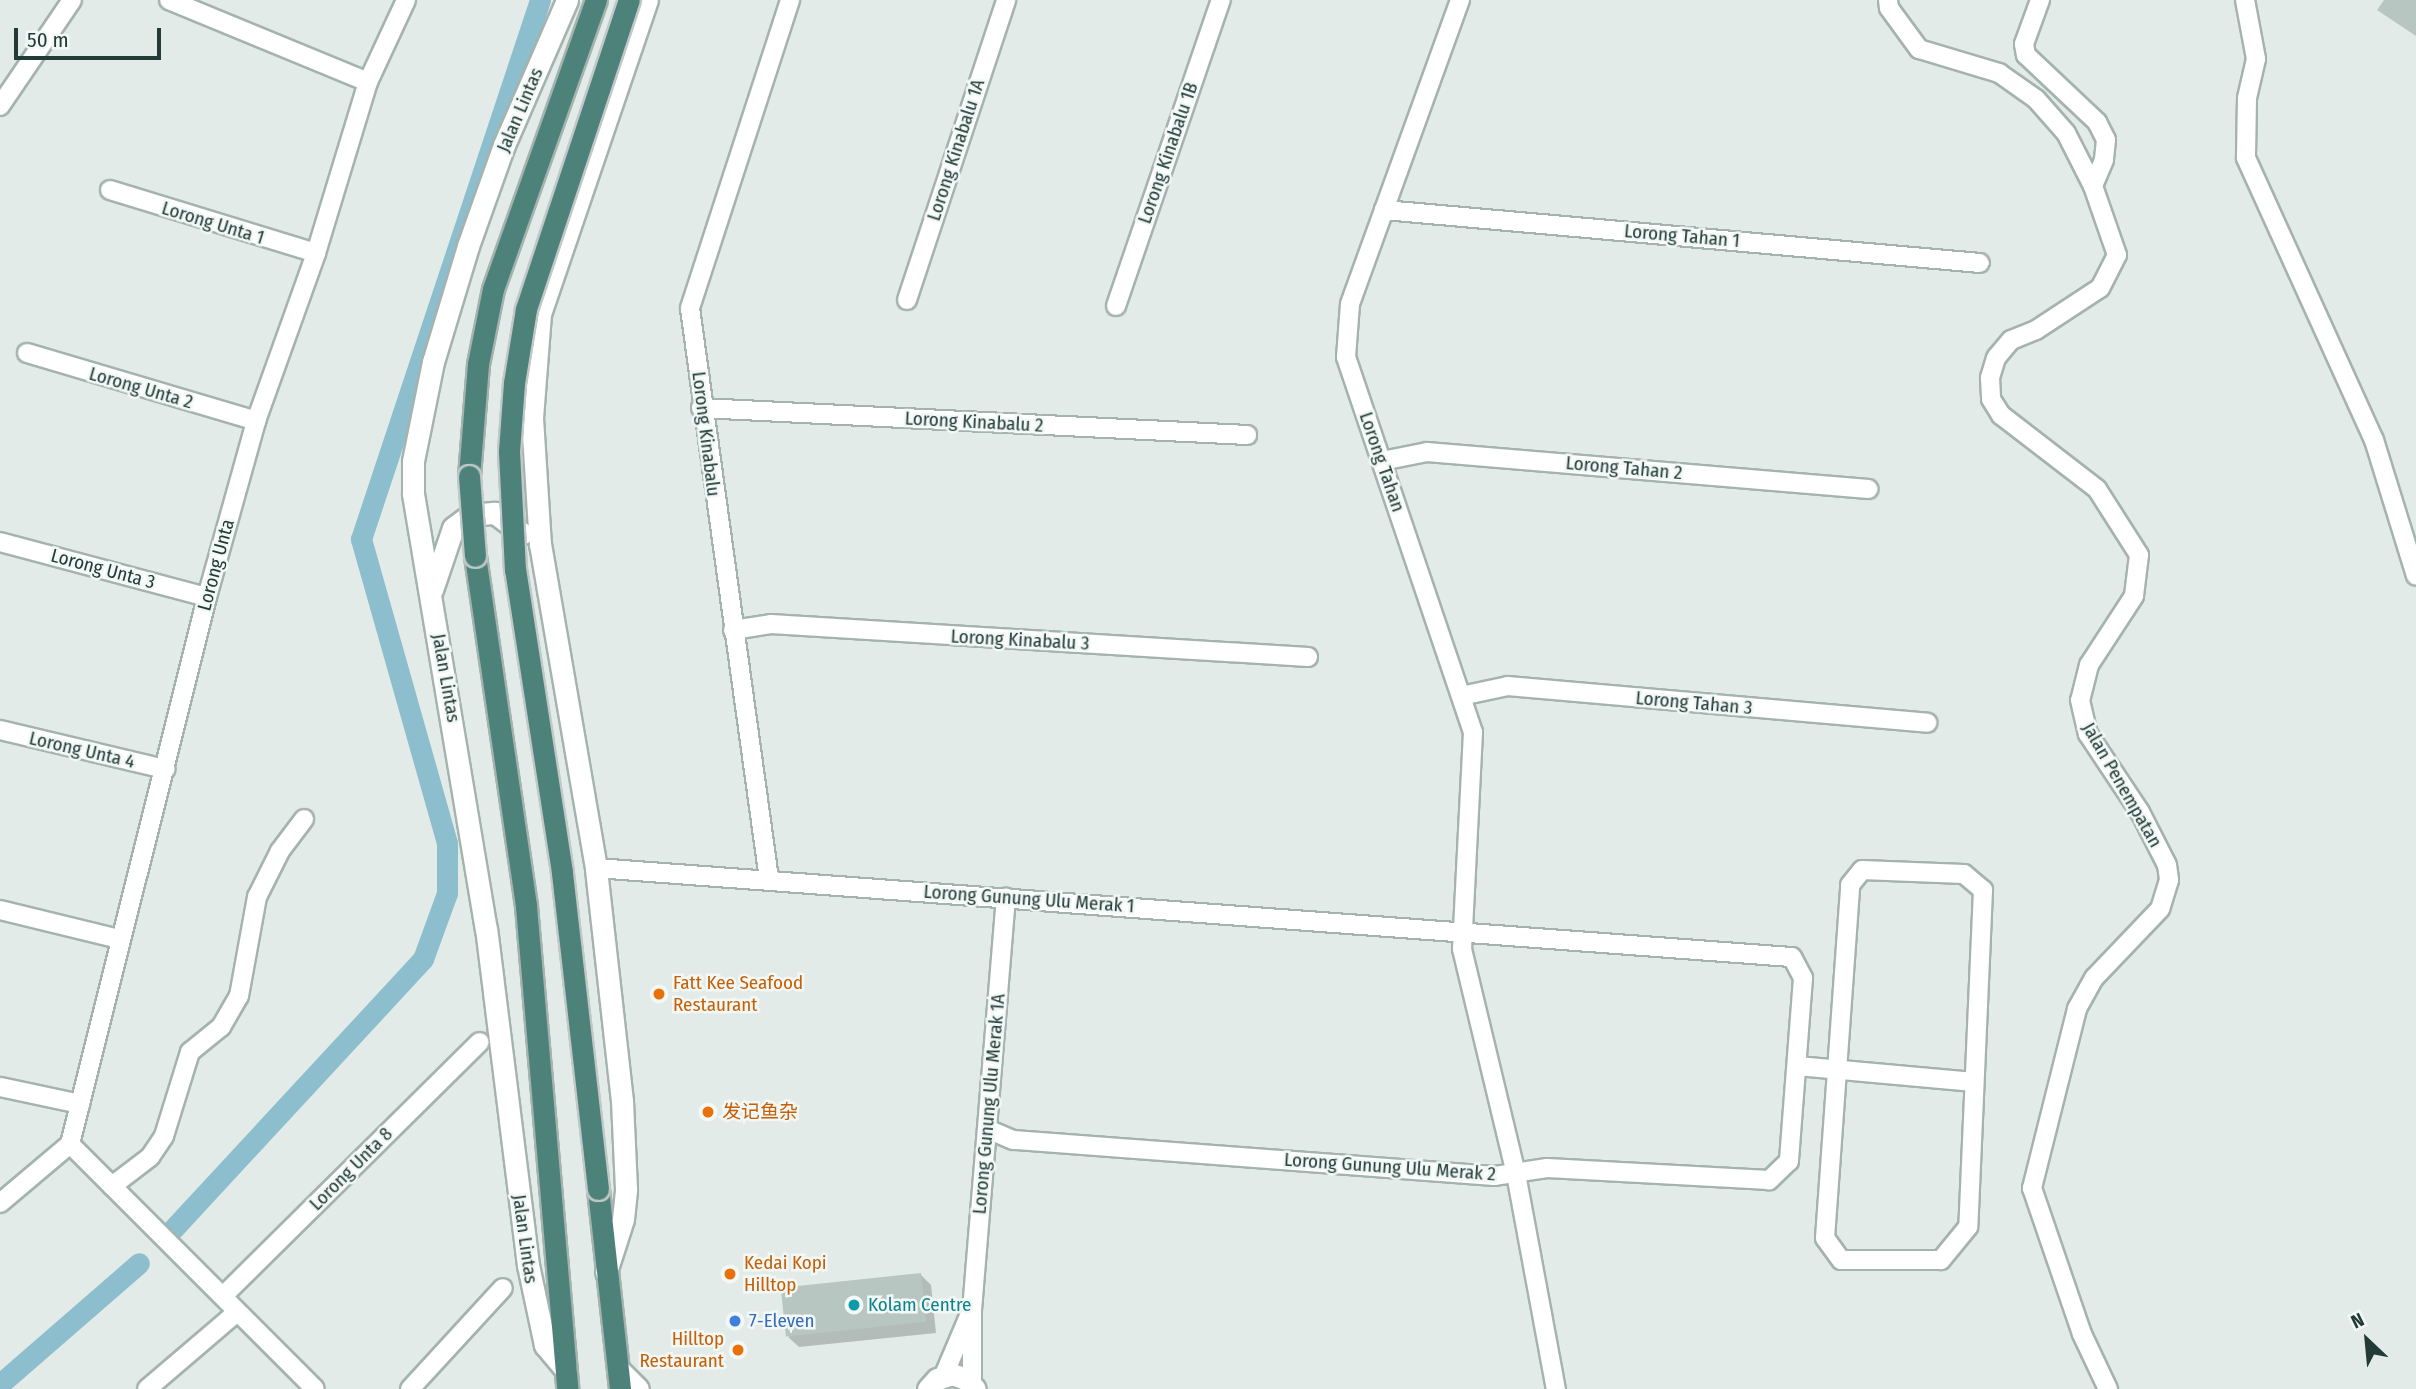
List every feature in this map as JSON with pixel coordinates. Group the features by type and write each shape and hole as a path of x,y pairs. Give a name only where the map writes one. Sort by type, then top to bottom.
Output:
{"highway":[{"name":"Jalan Lintas","path":"567,1380 526,906 475,556 469,476 478,364 493,289 596,0"},
{"path":"619,1379 562,872 515,570 509,451 513,383 526,309 629,0"}],"main road":[{"path":"504,145 551,0"},
{"name":"Jalan Lintas","path":"567,1380 545,1345 528,1265 486,930 413,494 416,436 444,321 504,145 568,0"},
{"path":"606,1272 623,1219 626,1160 596,868 540,545 532,418 540,314 647,0"},
{"path":"430,596 453,528 484,512 512,522 524,536 551,598"},
{"path":"929,1384 959,1376 973,1386"},
{"path":"619,1379 638,1389"}],"street":[{"path":"0,106 72,0"},
{"path":"169,0 368,82"},
{"name":"Lorong Unta","path":"70,1144 119,939 207,597 256,421 316,253 368,82 406,0"},
{"name":"Lorong Kinabalu","path":"768,879 701,408 690,308 790,0"},
{"name":"Lorong Kinabalu 1A","path":"907,300 1006,0"},
{"name":"Lorong Kinabalu 1B","path":"1116,306 1221,0"},
{"name":"Lorong Tahan","path":"1460,0 1384,210 1345,331 1346,357 1461,696 1475,746 1462,934 1516,1174 1556,1389"},
{"name":"Jalan Penempatan","path":"1888,0 1889,8 1919,49 1999,73 2036,99 2066,132 2093,186 2118,255 2101,288 2036,330 2011,340 1996,358 1990,378 1990,399 2001,415 2097,489 2129,532 2139,555 2134,596 2089,665 2080,700 2088,734 2140,812 2167,865 2169,880 2160,909 2094,978 2077,1009 2032,1188 2082,1334 2108,1389"},
{"path":"2040,0 2024,44 2026,55 2097,122 2106,139 2104,160 2093,186"},
{"path":"2245,0 2256,59 2247,98 2246,158 2374,440 2416,576"},
{"name":"Lorong Unta 1","path":"110,190 316,253"},
{"name":"Lorong Tahan 1","path":"1384,210 1980,262"},
{"name":"Lorong Unta 2","path":"27,353 256,421"},
{"name":"Lorong Kinabalu 2","path":"701,408 1247,435"},
{"name":"Lorong Tahan 2","path":"1382,461 1427,452 1868,489"},
{"name":"Lorong Unta 3","path":"0,542 207,597"},
{"name":"Lorong Kinabalu 3","path":"733,630 771,624 1308,657"},
{"name":"Lorong Tahan 3","path":"1461,696 1508,686 1927,723"},
{"name":"Lorong Unta 4","path":"0,730 164,769"},
{"path":"112,1186 150,1157 164,1136 190,1052 220,1027 239,996 257,897 279,850 304,819"},
{"name":"Lorong Gunung Ulu Merak 1","path":"596,868 1792,957"},
{"path":"1862,870 1964,874 1983,890 1973,1082 1968,1227 1941,1260 1841,1259 1825,1238 1850,885 1862,870"},
{"name":"Lorong Gunung Ulu Merak 1A","path":"973,1386 972,1310 1006,897"},
{"path":"0,910 119,939"},
{"name":"Lorong Gunung Ulu Merak 2","path":"987,1129 1013,1140 1494,1176 1548,1168 1769,1180 1789,1160 1803,978 1792,957"},
{"name":"Lorong Unta 8","path":"223,1296 480,1042"},
{"path":"1798,1066 1973,1082"},
{"path":"0,1087 80,1104"},
{"path":"0,1203 70,1144 315,1389"},
{"path":"410,1389 503,1288"},
{"name":"Lorong Gunung Ulu Merak 1A","path":"929,1384 972,1310"},
{"path":"147,1389 237,1312"}],"building":[{"path":"2384,0 2416,0 2416,36 2377,10"},
{"name":"Kolam Centre","path":"921,1273 926,1322 786,1336 781,1288"}],"waterway":[{"path":"173,1229 423,959 447,893 447,843 361,539 540,0"},
{"path":"0,1384 139,1263"}],"place":[{"name":"Fatt Kee Seafood Restaurant","path":"659,994"},
{"name":"发记鱼杂","path":"708,1112"},
{"name":"Kedai Kopi Hilltop","path":"730,1274"},
{"name":"Kolam Centre","path":"854,1305"},
{"name":"7-Eleven","path":"735,1321"},
{"name":"Hilltop Restaurant","path":"738,1350"}]}
